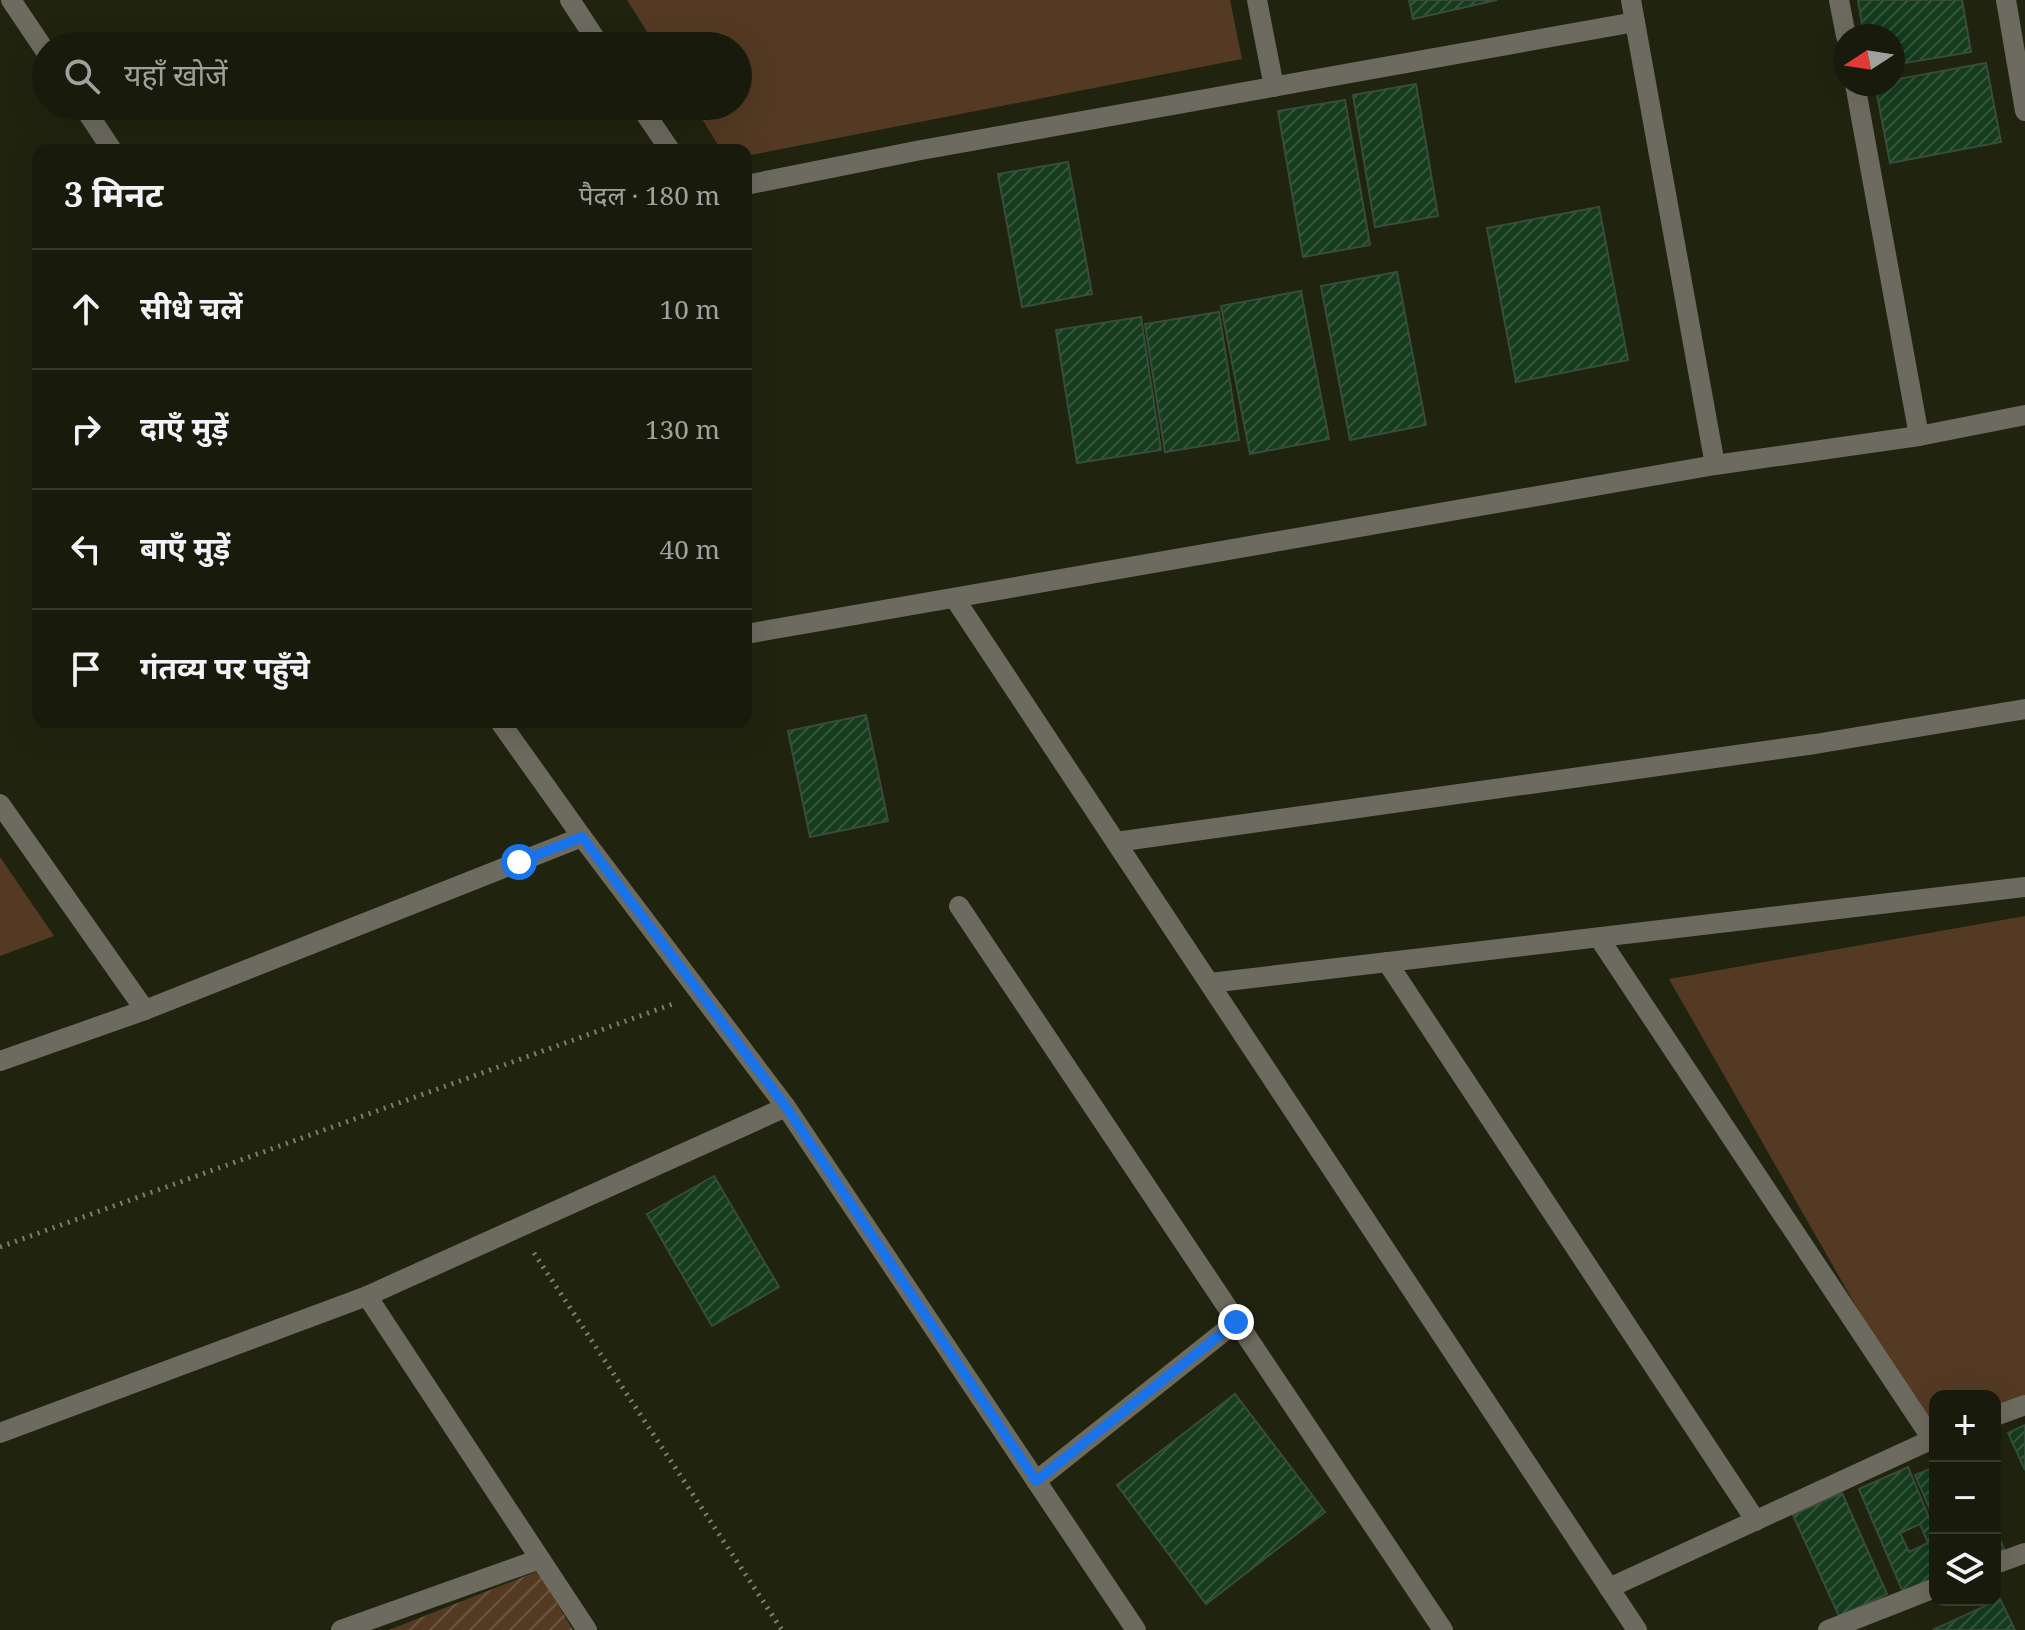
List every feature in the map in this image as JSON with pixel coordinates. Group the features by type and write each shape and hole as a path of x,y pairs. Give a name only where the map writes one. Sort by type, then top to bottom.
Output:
{"street":[{"path":"11,0 33,32"},
{"path":"570,0 591,32"},
{"path":"1257,0 1274,87"},
{"path":"1631,0 1715,465"},
{"path":"1839,0 1844,24"},
{"path":"2006,0 2025,111"},
{"path":"752,184 1635,22"},
{"path":"1857,96 1919,436"},
{"path":"92,120 108,144"},
{"path":"650,120 666,144"},
{"path":"752,633 1715,465 1919,436 2025,415"},
{"path":"955,599 1637,1630"},
{"path":"1116,842 1815,744 2025,709"},
{"path":"504,728 582,837 786,1107 1136,1630"},
{"path":"0,804 145,1010"},
{"path":"0,1061 145,1010 582,837"},
{"path":"1210,983 2025,887"},
{"path":"959,906 1443,1630"},
{"path":"1599,938 1929,1433"},
{"path":"1387,962 1756,1521"},
{"path":"0,1433 367,1296 786,1107"},
{"path":"367,1296 587,1630"},
{"path":"1036,1481 1236,1322"},
{"path":"2001,1414 2025,1405"},
{"path":"1609,1588 1929,1441"},
{"path":"2001,1562 2025,1553"},
{"path":"341,1630 540,1559"},
{"path":"1828,1630 1929,1590"}],"path":[{"path":"0,1247 701,994"},
{"path":"518,1228 782,1630"}],"shaded area":[{"path":"627,0 1230,0 1242,59 752,155 752,144 717,144 703,120 752,120 752,32 647,32"},
{"path":"0,857 54,936 0,956"},
{"path":"2025,916 2025,1409 2001,1417 2001,1390 1929,1390 1929,1434 1669,979"},
{"path":"538,1571 573,1630 389,1630"}],"building":[{"path":"1409,0 1497,0 1413,19"},
{"path":"1858,0 1962,0 1971,52 1905,63 1905,24 1862,24"},
{"path":"1986,63 2001,142 1890,163 1877,96 1905,96 1905,78"},
{"path":"1416,84 1438,216 1375,227 1353,95"},
{"path":"1345,100 1370,245 1303,257 1278,111"},
{"path":"1068,162 1092,294 1022,307 998,174"},
{"path":"1599,207 1628,360 1516,382 1487,228"},
{"path":"1397,272 1426,425 1350,440 1321,286"},
{"path":"1301,291 1329,439 1250,454 1221,306"},
{"path":"1219,312 1239,440 1165,452 1145,324"},
{"path":"1141,317 1161,450 1077,463 1056,330"},
{"path":"866,715 888,821 810,837 788,731"},
{"path":"714,1176 779,1287 712,1326 647,1214"},
{"path":"1235,1394 1325,1512 1206,1604 1117,1485"},
{"path":"2025,1425 2025,1470 2008,1433"},
{"path":"1908,1467 1929,1518 1929,1581 1903,1592 1859,1489","holes":["1920,1524 1928,1543 1909,1552 1900,1533"]},
{"path":"1929,1469 1929,1507 1915,1475"},
{"path":"1842,1493 1887,1594 1839,1616 1793,1515"},
{"path":"2001,1601 2015,1630 1933,1630 1985,1606 2001,1606"}],"route":[{"path":"519,862 582,837 786,1107 1036,1481 1236,1322"}]}
